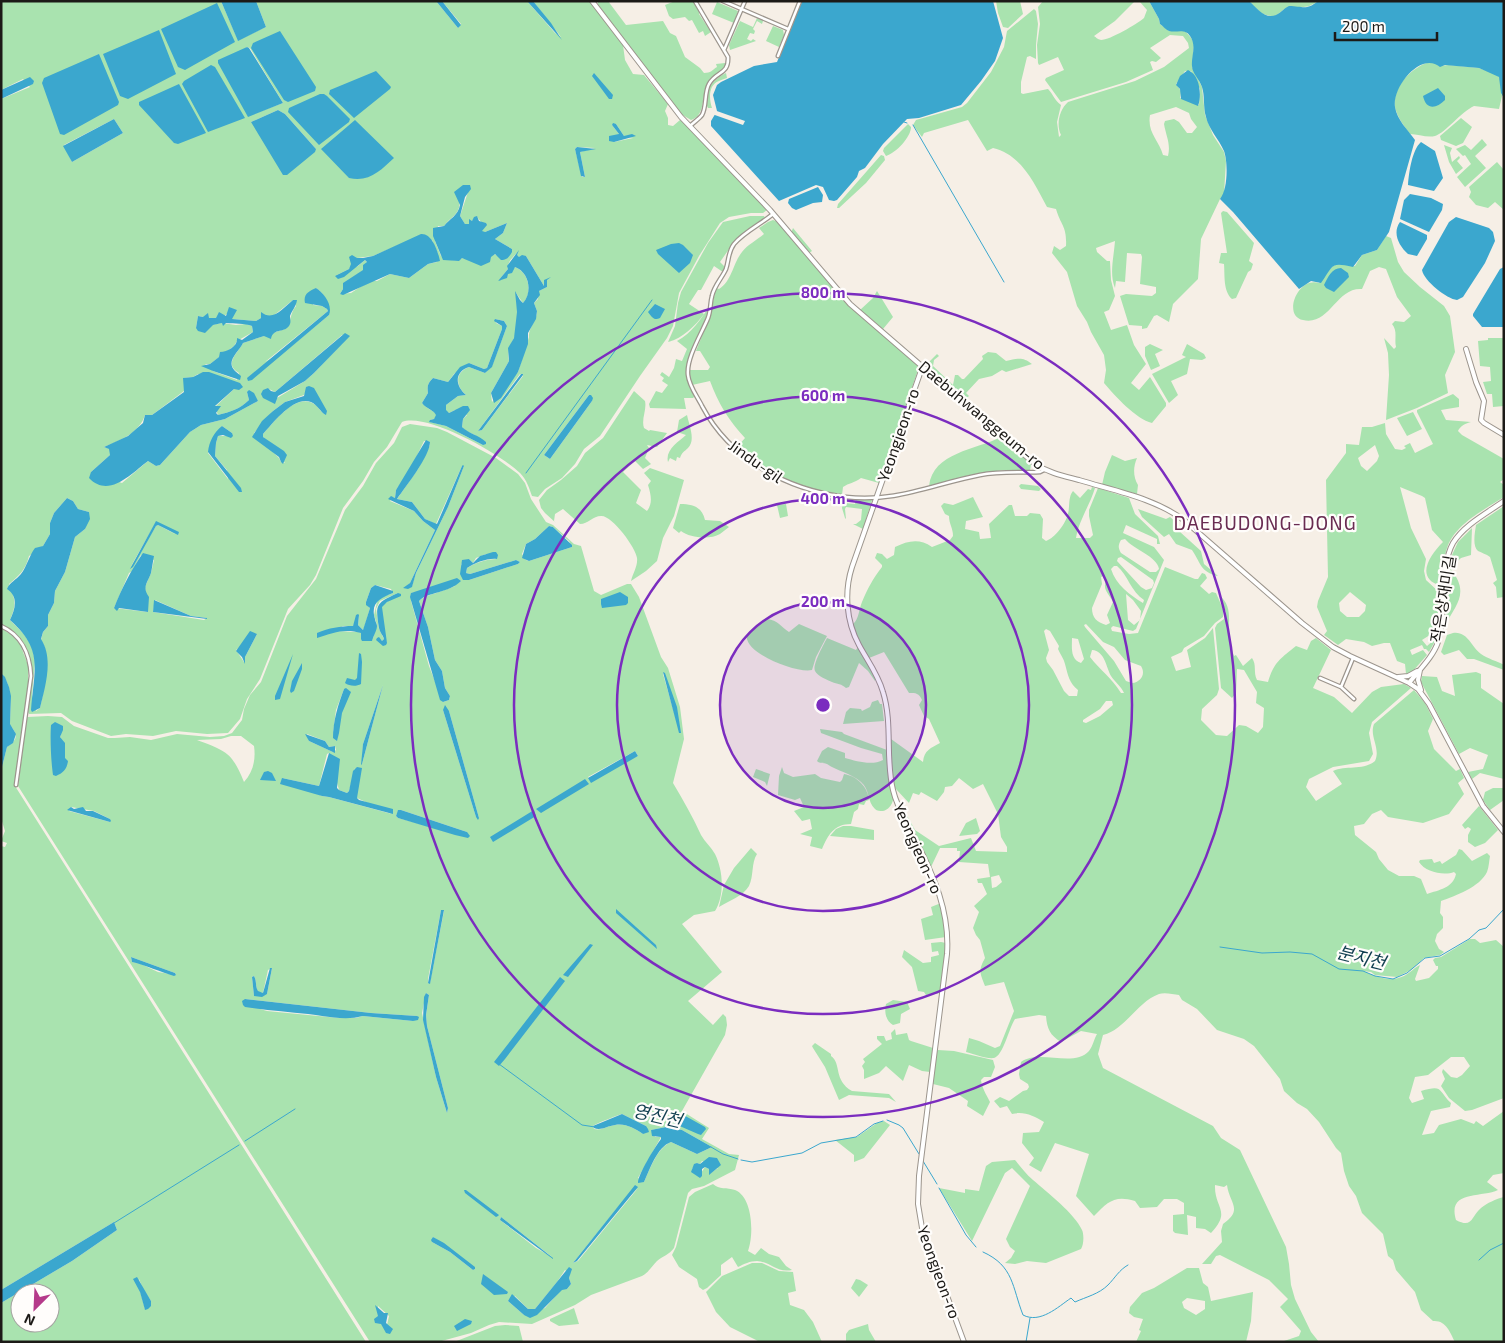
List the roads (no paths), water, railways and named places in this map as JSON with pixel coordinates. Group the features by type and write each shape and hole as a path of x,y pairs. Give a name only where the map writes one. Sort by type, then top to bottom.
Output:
{"street":[{"name":"Daebuhwanggeum-ro","path":"592,1 666,99 773,214 850,304 923,365 1030,460 1044,469 1145,500 1170,511 1185,521 1314,633 1333,647 1409,683 1422,694 1483,806 1504,832"},
{"path":"690,126 702,114 707,87 712,80 725,71 728,57 695,1"},
{"path":"723,1 788,29"},
{"path":"724,50 745,1"},
{"path":"778,56 800,1"},
{"name":"Jindu-gil","path":"773,214 738,240 730,250 726,269 712,293 710,312 689,364 688,372 691,385 709,419 722,436 768,472 786,482 843,497 876,499 898,496 980,474 1040,472 1044,469"},
{"path":"1466,349 1484,401 1481,420 1504,434"},
{"name":"Yeongjeon-ro","path":"923,365 850,573 848,607 856,638 876,674 885,698 890,774 894,793 899,808 933,876 945,916 948,938 947,954 918,1198 924,1234 964,1342"},
{"name":"작은상재미길","path":"1409,683 1433,652 1438,639 1448,559 1454,543 1465,529 1504,501"},
{"path":"1,626 14,634 22,644 26,650 30,666 30,682 16,785"},
{"path":"1341,688 1353,658"},
{"path":"1395,676 1408,676 1421,668"},
{"path":"1421,668 1418,682 1422,694"},
{"path":"1320,678 1341,688 1354,699"}],"water":[{"path":"221,1 256,1 266,27 238,41"},
{"path":"436,1 442,1 461,25 458,28"},
{"path":"527,1 533,1 562,40"},
{"path":"802,1 993,1 1003,38 995,61 961,105 919,118 907,119 883,144 865,168 859,171 857,177 837,200 829,200 823,187 816,185 779,201 711,126 711,121 717,111 713,95 717,85 721,82 754,66 777,62"},
{"path":"1149,1 1249,1 1264,14 1272,16 1289,6 1307,7 1318,1 1504,1 1504,98 1501,93 1499,77 1479,68 1445,65 1440,67 1432,63 1417,67 1409,74 1398,90 1395,107 1400,121 1415,140 1389,232 1377,250 1362,255 1353,267 1333,266 1321,283 1311,281 1299,289 1220,199 1226,183 1227,169 1225,156 1222,147 1209,126 1202,87 1192,69 1192,40 1186,32 1169,31 1160,24"},
{"path":"217,3 235,42 185,70 178,67 161,29"},
{"path":"159,30 176,74 128,99 120,96 103,54"},
{"path":"280,31 316,87 315,91 288,102 284,100 251,48 253,43"},
{"path":"247,47 283,103 248,117 218,63 218,60"},
{"path":"99,54 119,102 118,105 64,135 60,134 42,83 44,78"},
{"path":"211,65 215,67 245,118 208,132 182,84"},
{"path":"1188,70 1195,76 1199,86 1198,106 1181,99 1180,89 1176,85 1180,76"},
{"path":"376,71 391,87 354,118 329,94 330,90"},
{"path":"594,73 613,95 612,99 609,99 592,76"},
{"path":"30,77 34,81 33,84 1,99 1,90"},
{"path":"179,84 206,133 178,144 174,143 139,105 139,102"},
{"path":"1438,88 1445,96 1445,100 1438,105 1429,106 1424,101 1423,96"},
{"path":"320,94 327,96 350,119 349,122 319,145 288,112 289,108"},
{"path":"278,110 285,114 316,149 315,152 287,175 283,175 251,122"},
{"path":"114,119 123,133 72,162 63,146"},
{"path":"355,120 394,158 374,174 363,179 349,178 321,149"},
{"path":"613,123 616,124 624,136 632,134 636,136 614,142 609,141 609,136 619,134 612,125"},
{"path":"1421,142 1435,151 1443,178 1434,191 1408,185 1413,156"},
{"path":"577,147 596,149 580,152 585,177 581,176 575,149"},
{"path":"463,185 470,185 471,189 465,197 460,216 465,224 469,224 469,219 472,221 477,216 479,221 487,225 482,231 485,232 507,223 503,233 495,239 512,249 509,257 506,259 501,260 495,254 491,257 490,262 481,266 462,258 459,261 443,260 433,236 433,228 444,226 458,212 460,205 454,192"},
{"path":"818,187 823,195 822,202 813,203 796,210 788,203 789,199"},
{"path":"1410,194 1431,198 1443,204 1442,210 1429,232 1400,219 1404,200"},
{"path":"1456,217 1489,228 1493,232 1495,241 1485,263 1463,297 1457,300 1436,289 1422,270 1449,222"},
{"path":"1400,222 1427,235 1427,239 1417,256 1408,254 1399,243 1397,231"},
{"path":"421,234 425,234 431,239 440,261 428,264 409,278 390,274 343,295 340,294 343,289 343,283 363,270 363,265 367,262 365,260 344,277 338,279 335,276 349,269 351,264 349,257 352,255 357,258 373,256"},
{"path":"679,243 693,255 690,263 679,273 656,250"},
{"path":"519,250 517,255 519,257 522,255 526,256 544,286 544,280 551,277 547,280 547,287 539,291 540,295 534,303 537,311 536,319 528,333 528,344 518,372 501,398 494,403 491,393 509,361 508,348 514,338 517,312 515,291 523,303 529,288 524,273 515,267 512,273 508,274 507,278 498,281 508,269 507,266"},
{"path":"1504,267 1504,327 1482,327 1473,314 1500,269"},
{"path":"1338,268 1348,273 1349,277 1334,292 1326,288 1324,285 1331,274"},
{"path":"316,288 327,300 330,307 329,315 252,380 248,381 247,378 328,311 322,306 305,303 306,295"},
{"path":"293,300 297,300 296,305 286,329 274,333 271,339 264,336 243,343 231,364 241,376 240,380 201,366 210,364 219,357 220,352 232,348 236,344 237,338 242,340 253,332 252,326 226,323 223,326 222,323 213,325 205,333 198,331 196,328 198,316 203,317 208,313 209,318 216,318 219,312 226,316 229,307 237,310 232,319 256,321 261,318 261,312 265,315 274,315"},
{"path":"655,304 665,309 658,319 653,318 648,312"},
{"path":"495,319 504,321 507,326 492,367 485,373 469,367 464,369 459,376 458,384 466,395 458,396 446,405 446,410 449,413 463,406 468,406 470,410 463,419 462,427 486,442 483,445 446,426 429,422 436,415 422,403 428,393 429,383 433,378 448,382 460,367 469,363 484,369 487,368 502,329 502,326 494,321"},
{"path":"345,333 350,336 305,381 278,396 275,404 263,398 261,394 263,390 268,388 275,392"},
{"path":"203,372 209,372 240,383 243,387 239,390 234,389 215,406 221,406 216,413 218,415 235,410 246,403 249,400 247,392 249,390 254,393 258,401 225,419 201,425 190,432 160,465 156,466 148,461 128,477 112,485 104,486 97,484 89,478 91,472 110,455 109,449 104,447 128,436 143,423 145,415 152,415 184,392 183,378 193,377"},
{"path":"521,374 523,375 482,430 478,431"},
{"path":"306,387 314,388 327,411 326,415 311,402 298,402 284,411 263,434 263,437 287,455 283,464 279,457 252,437 262,421 273,411 285,402 304,396"},
{"path":"589,395 593,398 592,401 550,459 544,455"},
{"path":"222,426 232,433 233,436 231,438 223,435 218,436 215,456 241,488 242,492 239,492 208,452 212,438"},
{"path":"426,440 430,442 426,455 397,499 412,502 425,519 437,524 462,466 464,466 448,507 416,573 412,587 408,589 403,588 410,583 435,530 414,511 388,499 391,496 395,498 396,490"},
{"path":"67,498 73,501 78,509 89,512 90,519 85,529 75,537 65,572 55,591 54,603 48,615 48,626 43,632 41,639 47,655 46,682 40,708 32,712 35,671 32,651 21,631 10,620 15,599 7,589 21,574 35,548 43,546 50,534 50,523 54,513"},
{"path":"156,521 179,532 178,535 158,525 156,526 133,567 130,569"},
{"path":"549,526 553,527 572,547 529,561 522,558 526,544 535,539"},
{"path":"496,552 498,555 497,559 485,560 474,564 467,568 466,573 470,574 516,560 520,562 469,580 463,580 460,574 462,560 469,559 473,563 480,556"},
{"path":"143,553 154,556 146,588 149,597 148,612 119,608 117,611 114,608 120,593"},
{"path":"457,578 461,581 456,585 419,601 428,627 435,660 442,671 445,688 450,696 449,700 443,702 440,700 410,597 411,593"},
{"path":"375,585 393,591 393,593 380,599 375,605 374,613 377,626 372,641 362,641 361,633 349,631 317,638 317,633 321,631 353,626 358,614 358,625 363,630 370,608 366,605 366,602 371,588"},
{"path":"620,592 628,597 626,605 602,608 601,599"},
{"path":"398,593 401,596 387,602 382,607 387,643 383,646 376,640 379,637 382,641 384,639 379,628 377,609 381,602"},
{"path":"154,600 191,616 207,619 153,612"},
{"path":"250,631 257,634 245,657 245,664 242,657 236,651"},
{"path":"359,653 361,654 362,662 361,684 355,686 348,685 345,683 347,678 355,680 357,678"},
{"path":"293,654 280,699 275,700 275,696"},
{"path":"302,663 302,669 294,691 291,693 292,681"},
{"path":"663,672 677,707 681,733 679,733"},
{"path":"1,673 9,687 11,696 10,724 16,734 13,743 7,747 1,771"},
{"path":"383,685 362,764 361,765 363,744"},
{"path":"346,688 351,692 342,713 337,741 333,738 335,719 344,689"},
{"path":"445,705 449,711 478,820 443,710"},
{"path":"55,722 63,726 60,737 65,743 65,758 68,761 61,774 56,776 53,775 51,743 51,725"},
{"path":"305,734 325,741 329,747 335,746 335,753 309,741"},
{"path":"635,751 638,756 591,783 588,778"},
{"path":"329,753 340,759 337,788 339,790 347,793 353,771 357,767 362,768 357,798 393,809 393,814 280,784 282,778 319,786"},
{"path":"264,772 272,773 276,781 260,780"},
{"path":"585,779 589,784 541,813 536,809"},
{"path":"71,807 74,809 83,807 86,811 93,811 111,821 67,810"},
{"path":"398,810 467,832 470,836 468,838 455,835 398,818 396,816"},
{"path":"534,810 536,816 493,842 490,837"},
{"path":"616,909 656,945 657,949 616,913"},
{"path":"441,910 444,910 430,984 428,983"},
{"path":"590,944 593,945 568,977 563,975"},
{"path":"131,957 176,975 174,976 132,962"},
{"path":"270,968 272,968 267,994 262,997 254,996 252,977 254,976 255,978 258,991 263,993"},
{"path":"560,977 565,981 499,1066 494,1062"},
{"path":"426,993 429,995 426,1015 427,1026 448,1108 447,1113 436,1077 423,1020 424,997"},
{"path":"245,999 419,1017 418,1020 413,1021 363,1016 335,1018 245,1007 242,1001"},
{"path":"680,1113 706,1129 701,1135 675,1124"},
{"path":"622,1114 646,1126 649,1132 643,1134 626,1125 615,1125 599,1129 593,1126"},
{"path":"666,1127 682,1130 712,1147 697,1154 671,1142 658,1153 644,1182 638,1183 644,1167 661,1139 661,1137 652,1136 651,1130"},
{"path":"709,1157 717,1158 721,1165 709,1175 709,1169 705,1167 702,1169 702,1176 700,1178 691,1172 694,1164 700,1164"},
{"path":"635,1185 638,1187 577,1261 573,1263"},
{"path":"464,1190 499,1215 496,1217 465,1193"},
{"path":"501,1217 553,1258 553,1259 500,1220"},
{"path":"114,1222 117,1230 72,1261 35,1283 13,1283"},
{"path":"433,1237 444,1243 475,1267 475,1269 473,1270 450,1252 432,1242"},
{"path":"569,1267 572,1269 569,1278 571,1284 567,1289 562,1290 537,1315 530,1318 508,1301 512,1294 528,1309 535,1309"},
{"path":"483,1274 508,1292 507,1294 494,1295 481,1284"},
{"path":"137,1277 151,1301 151,1306 145,1310 140,1292 133,1279"},
{"path":"10,1285 10,1298 1,1303 1,1290"},
{"path":"375,1305 384,1313 388,1313 386,1323 393,1329 390,1334 386,1333 381,1324 375,1323 374,1319 378,1316"},
{"path":"465,1319 472,1321 471,1324 457,1331 454,1326"}],"waterway":[{"path":"913,125 1004,282"},
{"path":"526,473 652,300"},
{"name":"분지천","path":"1220,947 1262,953 1290,952 1312,954 1339,969 1363,971 1375,976 1393,979 1407,973 1425,958 1440,956 1469,939 1479,930 1486,928 1504,909"},
{"name":"영진천","path":"499,1064 582,1125 595,1127"},
{"path":"245,1141 295,1109"},
{"name":"영진천","path":"887,1120 903,1128 919,1154"},
{"name":"영진천","path":"741,1160 752,1162 802,1153 821,1143 856,1137 874,1124 883,1121"},
{"path":"114,1223 239,1145"},
{"name":"영진천","path":"711,1147 723,1154 738,1159"},
{"name":"영진천","path":"923,1161 937,1184"},
{"name":"영진천","path":"939,1188 966,1235 976,1247"},
{"path":"1479,1260 1490,1250 1504,1243"},
{"name":"영진천","path":"983,1252 1001,1264 1011,1278 1023,1315 1029,1317 1042,1316 1055,1310 1071,1298 1075,1302 1097,1293 1128,1265"},
{"name":"영진천","path":"1026,1342 1030,1318"}],"district":[{"name":"DAEBUDONG-DONG","path":"1265,523"}]}
